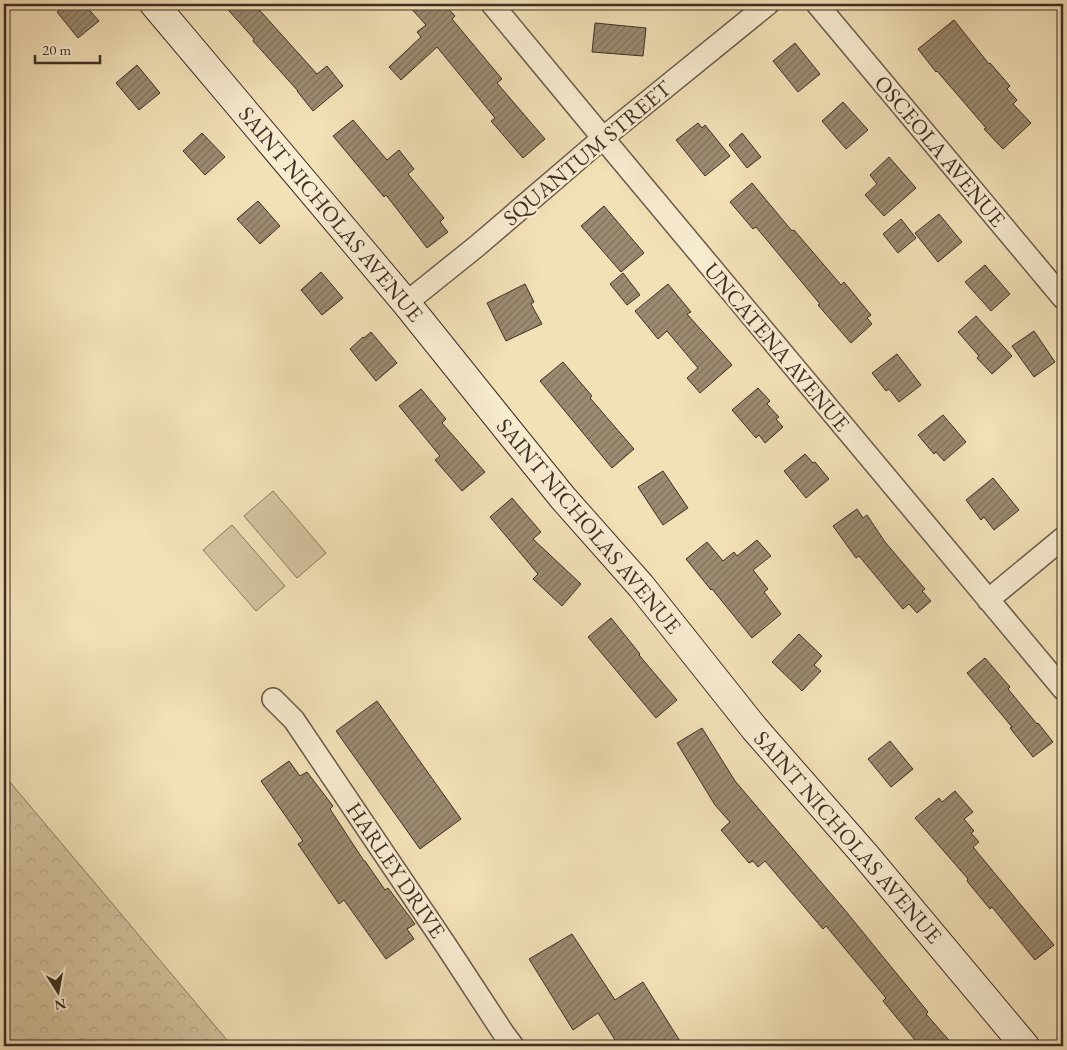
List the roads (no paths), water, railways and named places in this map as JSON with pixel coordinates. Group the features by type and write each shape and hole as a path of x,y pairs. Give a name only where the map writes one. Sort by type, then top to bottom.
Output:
{"street":[{"name":"SAINT NICHOLAS AVENUE","path":"154,4 406,303 564,498 641,586 754,728 866,856 1025,1046"},
{"name":"UNCATENA AVENUE","path":"492,4 1063,689"},
{"name":"SQUANTUM STREET","path":"406,303 478,246 603,138 768,4"},
{"name":"OSCEOLA AVENUE","path":"817,4 1063,298"},
{"path":"988,600 1063,538"},
{"name":"HARLEY DRIVE","path":"273,699 294,720 513,1046"}]}
